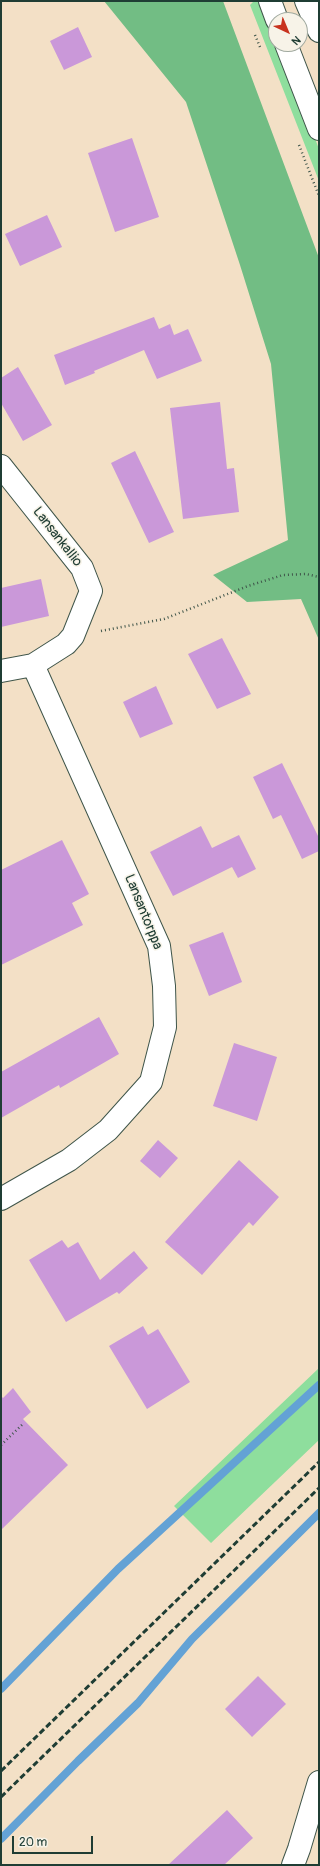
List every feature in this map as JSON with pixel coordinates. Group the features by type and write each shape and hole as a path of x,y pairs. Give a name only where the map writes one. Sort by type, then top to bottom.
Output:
{"street":[{"path":"270,1 274,12"},
{"path":"306,1 319,31"},
{"path":"289,52 319,129"},
{"name":"Lansankallio","path":"1,466 82,568 91,591 73,636"},
{"path":"1,671 33,665 66,644 73,636"},
{"name":"Lansantorppa","path":"1,1198 69,1160 108,1130 151,1082 165,1027 164,986 160,946 33,665"},
{"path":"293,1865 299,1850 319,1782"}],"path":[{"path":"73,636 164,619 248,586 283,575 306,574 319,577"},
{"path":"1,1445 24,1423"}],"green space":[{"path":"104,1 223,1 319,258 319,640 301,599 247,602 213,575 288,540 271,364 186,102"},
{"path":"254,1 262,1 268,16 268,51 250,5"},
{"path":"268,52 282,52 319,149 319,181"},
{"path":"319,1368 319,1440 211,1543 174,1506"}],"building":[{"path":"78,27 92,57 64,70 50,41"},
{"path":"132,138 159,217 115,232 88,153"},
{"path":"47,215 62,247 20,266 5,234"},
{"path":"154,317 159,329 170,324 174,335 188,329 202,361 157,379 144,350 65,385 54,355"},
{"path":"18,367 52,425 23,441 1,403 1,378"},
{"path":"220,402 227,469 234,468 239,512 183,519 170,408"},
{"path":"135,451 174,532 149,543 111,463"},
{"path":"41,579 49,616 1,627 1,588"},
{"path":"222,638 251,694 217,709 188,654"},
{"path":"156,686 173,724 140,738 123,702"},
{"path":"282,763 319,838 319,851 302,859 281,815 273,819 253,777"},
{"path":"201,826 212,848 239,835 256,869 238,878 232,867 173,896 150,852"},
{"path":"62,840 89,894 72,903 83,925 1,965 1,870"},
{"path":"223,932 242,982 209,996 189,945"},
{"path":"99,1017 119,1054 60,1088 59,1085 1,1118 1,1072"},
{"path":"234,1043 277,1057 257,1121 213,1106"},
{"path":"158,1140 178,1158 160,1178 140,1161"},
{"path":"239,1160 279,1197 253,1226 249,1222 202,1275 165,1242"},
{"path":"62,1240 68,1248 78,1242 100,1280 134,1251 148,1268 119,1294 117,1292 66,1322 29,1260"},
{"path":"143,1326 148,1335 158,1329 190,1382 147,1409 109,1346"},
{"path":"13,1388 31,1412 23,1419 68,1465 1,1530 1,1396 3,1398"},
{"path":"258,1676 286,1704 252,1737 225,1709"},
{"path":"227,1810 253,1838 224,1865 168,1865"}],"waterway":[{"path":"1,1689 118,1569 319,1385"},
{"path":"1,1839 138,1703 192,1639 319,1513"}],"railway":[{"path":"1,1771 319,1462"},
{"path":"1,1797 319,1488"}]}
